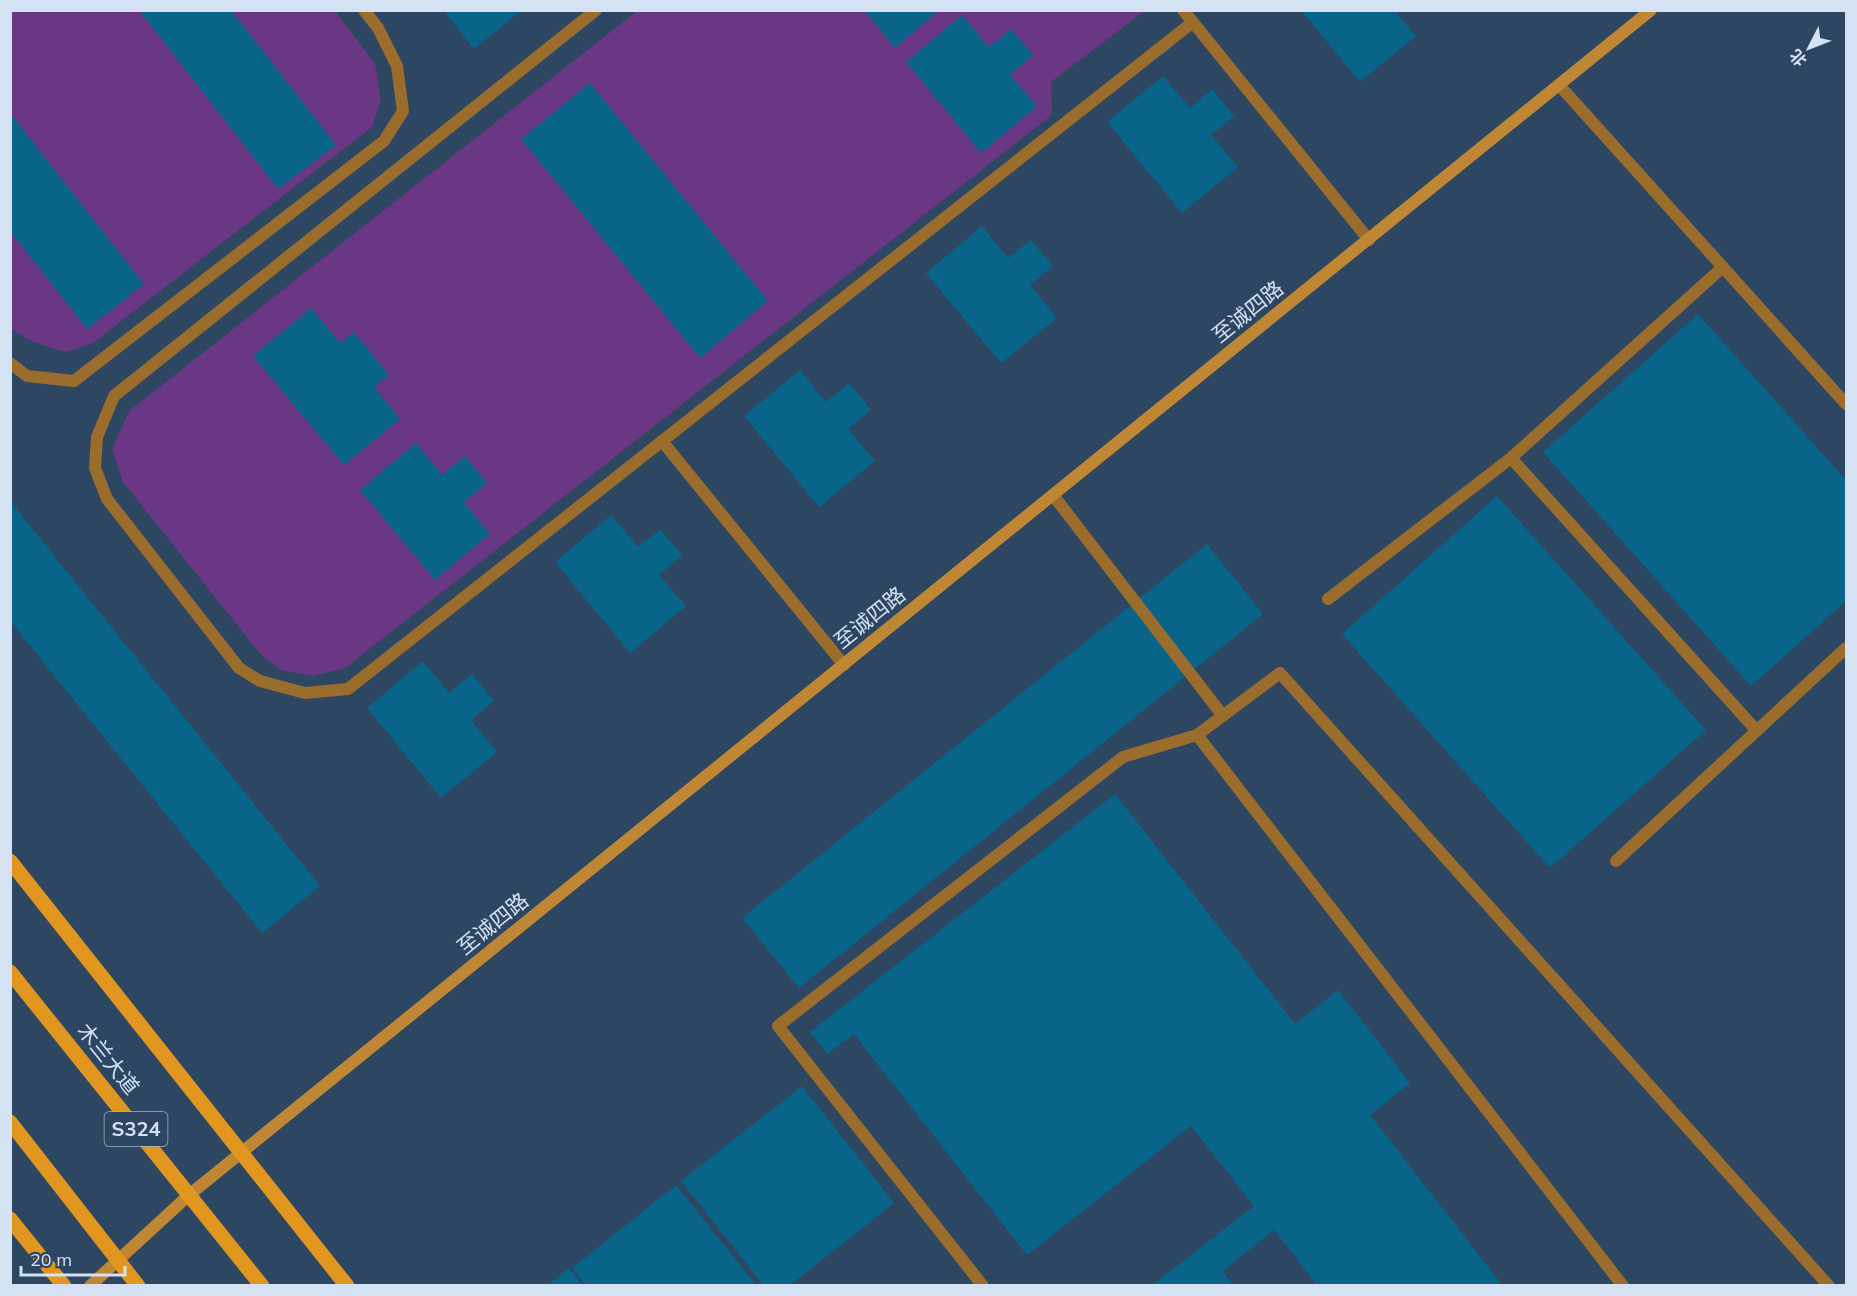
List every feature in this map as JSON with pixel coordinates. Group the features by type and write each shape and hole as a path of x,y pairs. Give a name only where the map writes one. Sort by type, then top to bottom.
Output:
{"main road":[{"name":"至诚四路","path":"90,1286 189,1195 1651,10"},
{"path":"10,861 347,1286"},
{"name":"木兰大道","path":"10,972 262,1286"},
{"path":"10,1122 138,1286"},
{"path":"10,1218 63,1286"}],"lane":[{"path":"10,363 27,375 74,381 384,141 403,111 397,66 378,28 364,10"},
{"path":"596,10 114,396 97,437 95,468 107,499 239,668 260,681 305,693 348,689 1193,22"},
{"path":"1184,10 1369,240"},
{"path":"1559,85 1846,404"},
{"path":"1328,599 1511,458 1723,267"},
{"path":"662,441 844,665"},
{"path":"1511,458 1757,731"},
{"path":"1053,495 1223,716"},
{"path":"1616,861 1846,648"},
{"path":"984,1286 778,1026 1123,758 1197,735 1280,673 1829,1286"},
{"path":"1197,735 1623,1286"}],"shaded area":[{"path":"10,11 335,11 375,64 381,100 372,127 93,343 66,352 33,342 11,329"},
{"path":"637,11 1145,11 1051,82 1052,115 345,668 313,676 281,670 262,656 123,482 112,449 129,411"}],"building":[{"path":"139,10 231,10 336,145 278,189"},
{"path":"443,10 522,10 474,49"},
{"path":"864,10 939,10 895,48"},
{"path":"1301,10 1394,10 1416,36 1360,82"},
{"path":"962,15 989,47 1011,29 1033,55 1010,75 1037,106 981,153 906,62"},
{"path":"1163,76 1190,108 1212,89 1234,116 1211,135 1238,167 1182,213 1107,122"},
{"path":"590,83 768,301 700,358 521,139"},
{"path":"10,113 144,284 87,329 10,231"},
{"path":"982,226 1008,258 1031,240 1053,266 1030,285 1057,318 1001,363 926,273"},
{"path":"311,308 340,343 354,332 389,375 374,387 400,419 344,465 253,356"},
{"path":"1698,314 1846,480 1846,601 1751,686 1543,452"},
{"path":"800,370 826,402 849,383 871,410 848,429 875,461 819,507 744,416"},
{"path":"416,443 442,475 465,456 487,483 464,502 490,534 435,580 360,490"},
{"path":"1497,496 1706,730 1550,868 1342,634"},
{"path":"10,501 320,886 262,933 10,621"},
{"path":"611,515 638,547 660,529 682,555 659,575 686,606 630,653 555,562"},
{"path":"1207,544 1263,614 799,988 742,918"},
{"path":"423,661 449,693 472,674 494,701 471,720 497,752 441,798 367,708"},
{"path":"1115,794 1295,1024 1338,990 1410,1083 1370,1115 1503,1286 1318,1286 1274,1230 1223,1271 1234,1286 1151,1286 1254,1206 1191,1126 1027,1255 854,1034 827,1054 810,1032"},
{"path":"802,1086 894,1203 789,1286 764,1286 681,1181"},
{"path":"676,1185 757,1286 586,1286 572,1268"},
{"path":"569,1268 583,1286 547,1286"}]}
